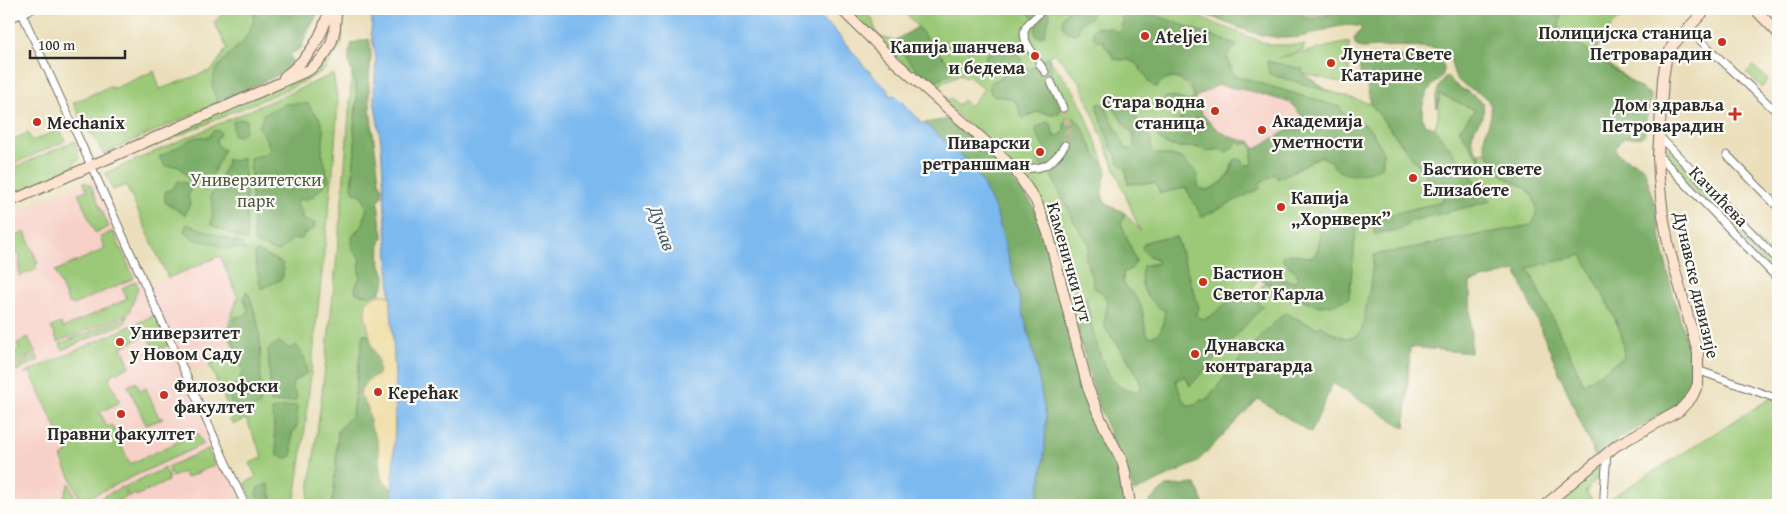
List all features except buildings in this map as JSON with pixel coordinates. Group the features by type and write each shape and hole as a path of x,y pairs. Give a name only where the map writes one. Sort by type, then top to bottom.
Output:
{"main road":[{"path":"271,86 300,64 311,51 322,30 329,9"},
{"path":"9,202 309,70 319,62 330,48 333,40 336,9"},
{"name":"Каменички пут","path":"842,9 893,60 965,122 1008,163 1030,191 1044,218 1088,388 1126,472 1130,505"},
{"name":"Дунавске дивизије","path":"1545,505 1607,452 1679,411 1692,397 1698,384 1700,371 1698,353 1669,248 1658,178 1658,155 1666,60 1672,46 1706,9"},
{"path":"1755,9 1778,33"}],"street":[{"path":"9,19 21,11 32,9"},
{"path":"1042,9 1026,25 1023,33 1025,41 1046,72"},
{"path":"21,11 246,505"},
{"path":"1687,28 1778,113"},
{"path":"1051,82 1063,108"},
{"name":"Качићева","path":"1659,136 1778,260"},
{"path":"1008,163 1026,168 1041,167 1050,164 1065,145"},
{"name":"Качићева","path":"1658,155 1778,279"},
{"path":"1727,155 1778,206"},
{"path":"1700,371 1778,399"},
{"path":"1604,505 1607,452"}],"shaded area":[{"path":"1218,85 1250,91 1291,103 1305,120 1255,149 1250,141 1236,141 1203,118 1194,102 1196,97"},
{"name":"Универзитет у Новом Саду","path":"94,179 144,288 220,256 238,297 236,352 184,375 245,505 9,505 9,217"}],"green space":[{"path":"227,9 255,10 253,24 243,43 233,50 218,103 103,154 94,136 88,132 73,103 108,87 115,88 154,71 160,89 212,70 227,48 214,22"},
{"path":"254,9 319,9 302,47 290,55 293,65 276,76 218,103 213,89 214,75 224,60 247,37"},
{"path":"337,9 343,9 342,43 325,69 304,82 109,165 106,160 271,86 325,56"},
{"path":"844,9 855,9 867,13 872,18 876,32 881,37 894,41 911,64 933,83 956,70 937,51 903,9 1178,9 1270,45 1305,45 1303,50 1278,58 1349,42 1349,70 1346,84 1302,73 1303,69 1269,73 1371,104 1432,184 1448,183 1442,202 1321,231 1314,255 1310,257 1295,254 1287,265 1297,272 1298,276 1295,282 1263,273 1246,294 1231,300 1205,319 1196,315 1199,308 1177,238 1150,241 1148,256 1155,258 1158,263 1143,266 1143,286 1149,298 1165,311 1160,331 1158,334 1149,337 1139,302 1123,282 1124,272 1131,268 1136,261 1121,223 1124,212 1140,231 1080,82 1054,53 1048,57 1074,91 1085,113 1105,165 1097,158 1086,136 1067,118 1064,123 1065,131 1059,136 1053,135 1051,124 1046,149 1047,154 1043,156 1046,168 1075,223 1089,243 1089,250 1085,258 1093,277 1094,287 1106,299 1105,328 1127,358 1140,384 1141,390 1128,390 1117,384 1108,372 1101,357 1095,341 1086,297 1080,311 1079,337 1039,200 942,98 944,96 949,100 951,98 958,105 963,100 970,106 984,89 968,76 965,78 960,74 932,89","holes":["1135,11 1236,44 1227,56 1233,75 1339,107 1347,118 1362,123 1371,130 1383,152 1383,163 1337,169 1331,161 1321,156 1278,179 1275,174 1258,184 1260,188 1202,216 1186,188 1160,193 1155,183 1128,183 1126,170 1118,162 1116,154 1112,149 1097,109 1098,104 1105,106 1125,149 1132,149 1134,147 1134,136 1123,124 1116,100 1140,121 1151,142 1150,150 1153,153 1179,157 1193,170 1198,186 1201,189 1208,190 1221,183 1227,177 1232,163 1252,165 1253,162 1253,148 1250,143 1238,142 1224,152 1221,149 1208,151 1196,147 1166,145 1157,133 1162,127 1176,122 1182,117 1178,110 1168,109 1172,96 1188,101 1194,99 1192,92 1180,80 1171,78 1148,81 1146,75 1140,70 1140,66 1129,60 1118,60 1112,56 1104,41 1102,41 1100,27 1118,33 1124,20 1124,13","1009,44 1029,70 1046,58 1049,66 1048,84 1054,100 1053,114 1037,112 1027,117 1019,112 1019,107 1012,100 996,97 992,81 1002,78 1004,71 999,66 995,66"]},
{"path":"1028,9 1049,9 1050,16 1044,35 1040,37 1036,35 1035,30 1038,23 1030,15"},
{"path":"1069,9 1092,9 1093,12 1090,18 1082,23 1075,34 1066,31 1062,24 1063,17"},
{"path":"1139,9 1237,45 1227,56 1233,75 1339,107 1347,118 1367,126 1371,130 1383,152 1382,167 1366,173 1349,174 1339,171 1321,156 1278,179 1275,174 1258,184 1261,188 1202,217 1186,188 1160,193 1155,183 1128,184 1126,170 1118,162 1097,109 1098,104 1101,103 1105,106 1126,149 1132,149 1134,147 1133,133 1111,105 1109,101 1111,98 1134,114 1144,126 1151,139 1153,153 1179,157 1184,160 1187,166 1191,167 1197,175 1198,186 1201,189 1208,190 1225,180 1230,174 1235,159 1240,159 1244,165 1252,165 1253,148 1250,143 1243,144 1238,142 1227,152 1221,149 1208,151 1196,147 1179,147 1166,144 1159,139 1157,133 1160,128 1179,123 1182,117 1178,110 1164,108 1162,100 1172,97 1191,101 1194,99 1193,92 1185,82 1173,78 1167,78 1157,87 1153,86 1146,75 1142,73 1140,66 1129,60 1114,59 1105,47 1104,41 1099,41 1093,37 1095,27 1111,28 1118,33 1124,20 1121,18 1121,14","holes":["1218,85 1250,91 1291,103 1305,120 1255,149 1250,141 1232,137 1217,129 1194,102 1196,97"]},
{"path":"1192,9 1299,9 1302,16 1309,19 1364,9 1563,9 1558,30 1651,95 1645,124 1645,134 1641,137 1624,138 1618,144 1616,150 1622,157 1644,168 1655,205 1671,287 1695,372 1692,389 1686,400 1672,410 1616,440 1596,459 1516,271 1470,282 1471,353 1410,347 1405,428 1333,383 1311,433 1258,399 1196,463 1134,492 1098,405 1079,337 1081,303 1086,297 1095,340 1108,372 1117,384 1128,390 1141,390 1141,384 1128,359 1105,328 1107,303 1104,295 1094,287 1088,267 1086,258 1089,243 1075,223 1050,173 1037,161 1038,158 1046,156 1047,152 1036,133 1037,127 1047,122 1051,124 1053,135 1056,137 1062,134 1065,120 1067,118 1074,118 1084,131 1098,159 1106,168 1102,195 1107,203 1124,212 1121,223 1136,261 1131,269 1124,272 1123,282 1139,302 1149,337 1154,336 1160,331 1165,311 1149,298 1143,286 1143,266 1158,263 1155,258 1145,253 1143,249 1142,246 1149,241 1176,237 1199,308 1195,313 1202,319 1210,316 1227,303 1246,294 1263,306 1190,386 1186,376 1176,380 1181,397 1187,405 1191,406 1201,399 1205,401 1253,344 1284,313 1318,328 1320,326 1342,337 1352,338 1357,335 1362,330 1374,255 1531,225 1537,209 1531,194 1522,186 1505,177 1487,152 1484,141 1491,114 1490,103 1483,96 1457,79 1450,59 1445,53 1429,48 1417,47 1362,48 1356,46 1354,39 1362,28 1347,25 1330,28 1306,36 1272,37 1244,30","holes":["1582,255 1621,332 1624,357 1584,384 1528,268"]},
{"path":"1301,9 1361,9 1304,17"},
{"path":"1563,9 1628,9 1612,26 1594,52 1634,84 1558,30"},
{"path":"918,27 937,51 956,70 933,83 911,64 894,41"},
{"path":"369,39 371,52 369,83 371,112 379,181 382,187 382,195 378,203 383,233 383,238 380,241 380,259 385,283 380,291 366,295 356,293 355,288 360,277 360,262 359,257 352,249 352,237 363,224 367,208 362,195 354,192 352,188 355,147 354,127 357,103 356,86 349,63 349,52 352,43"},
{"path":"1009,44 1029,70 1048,57 1052,70 1048,78 1048,84 1060,109 1058,114 1037,112 1023,118 1020,116 1019,107 1014,100 992,95 989,88 991,84 995,80 1002,78 1004,71 999,66 989,67 985,63 986,55"},
{"path":"1364,57 1428,57 1441,62 1444,68 1443,73 1425,97 1422,117 1426,125 1434,128 1491,201 1411,221 1402,229 1374,234 1374,225 1356,229 1349,298 1331,305 1322,306 1313,304 1258,278 1263,273 1295,282 1298,276 1283,261 1283,257 1294,254 1308,258 1317,253 1321,231 1442,202 1448,183 1433,184 1371,104 1366,83 1360,73 1360,64"},
{"path":"1267,61 1303,69 1302,73 1330,92 1269,74"},
{"path":"1753,66 1768,79 1762,87 1746,73"},
{"path":"352,72 357,95 354,127 354,169 351,180 354,192 362,195 367,208 363,224 355,232 352,249 359,257 359,282 369,295 380,291 380,295 371,298 367,308 371,336 363,334 352,415 338,431 334,491 331,505 307,505 334,289"},
{"name":"Универзитетски парк","path":"333,74 338,103 333,170 304,438 294,505 254,505 245,483 256,477 250,463 263,457 246,419 234,424 229,420 233,418 209,364 236,352 226,332 238,297 220,256 168,278 126,185 113,190 106,173"},
{"path":"1446,76 1475,96 1483,104 1483,114 1473,132 1472,141 1482,162 1459,130 1475,110 1440,94 1437,108 1437,91"},
{"path":"1440,94 1475,110 1459,130 1482,158 1479,153 1486,152 1506,177 1532,195 1537,209 1532,225 1374,255 1362,330 1357,335 1352,338 1342,337 1320,326 1318,328 1261,336 1205,401 1191,406 1184,402 1175,380 1186,376 1189,385 1262,306 1253,299 1265,282 1312,304 1321,306 1349,298 1356,229 1374,225 1375,234 1401,229 1411,221 1491,201 1434,128 1437,120"},
{"path":"285,104 309,104 312,111 319,117 324,133 322,152 329,180 314,196 305,200 299,199 296,204 302,212 302,220 315,223 314,228 304,234 302,239 293,239 278,252 254,243 250,158 266,154 270,149 266,138 258,126 262,121 263,114"},
{"path":"247,119 245,131 240,136 233,135 233,121"},
{"path":"950,119 995,158 1032,204 1045,236 1082,383 1117,462 1121,475 1125,505 1036,505 1044,459 1046,418 1035,358 996,211 953,148 924,123"},
{"path":"60,129 65,141 9,166 9,141 28,133 32,141"},
{"path":"218,130 221,133 216,140 218,146 224,150 205,191 199,182 190,180 179,166 165,166 159,157 196,137 209,137 213,131"},
{"path":"75,141 79,158 72,168 9,198 9,170"},
{"path":"1662,141 1778,262 1778,278 1662,157"},
{"path":"243,158 246,180 247,241 211,225 213,203 210,197 228,159 232,161"},
{"path":"178,181 186,183 191,190 188,197 190,204 185,215 165,202 165,192 173,188"},
{"path":"83,182 91,186 109,227 95,233 78,193 87,190"},
{"path":"187,224 242,244 246,251 234,248 225,249 212,243 195,240 184,231"},
{"path":"113,231 134,278 73,305 69,304 55,271 105,249 100,237"},
{"path":"25,232 38,263 35,265 37,269 19,276 20,255 15,254 12,247 9,249 9,239"},
{"path":"255,252 260,252 282,263 284,269 282,279 261,289"},
{"path":"1582,255 1621,332 1625,357 1584,384 1528,268"},
{"path":"136,281 138,288 129,313 58,342 51,327 61,323 63,328 127,299 122,288"},
{"path":"246,291 248,292 259,330 261,357 260,405 237,414 228,395 230,387 238,382 243,371 230,331 235,317 245,316 248,311 244,298"},
{"path":"155,315 169,345 155,351 147,335 122,347 130,366 111,375 109,379 120,402 100,412 107,427 112,425 130,464 197,433 203,444 81,501 61,457 68,453 30,372 25,373"},
{"path":"128,316 125,323 62,350 60,344"},
{"path":"363,334 371,336 379,371 376,376 367,382 360,392 368,408 371,427 378,442 381,477 393,490 392,505 331,505 334,491 338,431 352,415"},
{"path":"28,337 36,353 9,365 9,354 19,349 17,343"},
{"path":"279,342 290,349 296,345 305,358 307,373 293,382 292,388 297,397 295,401 271,403 268,349"},
{"path":"37,355 39,360 9,374 9,368"},
{"path":"136,382 140,390 146,388 159,418 162,417 163,419 146,425 128,386"},
{"path":"1771,398 1778,400 1778,505 1613,505 1611,498"},
{"path":"297,405 297,426 292,433 292,456 287,458 277,455 272,410"},
{"path":"208,449 215,465 186,478 183,472 172,477 167,467"},
{"path":"1603,464 1603,473 1589,486 1588,492 1585,491 1597,505 1553,505"},
{"path":"165,468 169,478 167,479 168,481 136,496 135,494 129,497 124,487"},
{"path":"69,483 77,502 70,505 61,505"},
{"path":"1196,484 1204,505 1149,505 1149,502 1166,486"},
{"path":"269,485 273,505 259,505 256,493 258,488"},
{"path":"122,487 127,497 110,505 103,505 100,498"}],"sand":[{"name":"Керећак","path":"380,295 391,297 396,391 393,490 381,477 378,442 371,427 368,408 360,395 366,383 377,376 379,371 378,360 372,346 365,314 366,303 371,298"}],"water":[{"name":"Дунав","path":"373,9 813,9 819,18 831,26 866,68 889,91 889,95 896,96 919,119 919,123 924,123 966,160 979,177 996,211 1035,358 1046,418 1044,459 1036,505 392,505 396,391 381,142 374,99 376,58 371,32"}],"tunnel":[{"path":"1063,108 1069,129 1065,145"}],"place":[{"name":"Ateljei","path":"1145,36"},
{"name":"Полицијска станица Петроварадин","path":"1722,42"},
{"name":"Капија шанчева и бедема","path":"1035,56"},
{"name":"Лунета Свете Катарине","path":"1331,63"},
{"name":"Стара водна станица","path":"1215,111"},
{"name":"Дом здравља Петроварадин","path":"1735,114"},
{"name":"Mechanix","path":"37,122"},
{"name":"Академија уметности","path":"1262,130"},
{"name":"Пиварски ретраншман","path":"1040,152"},
{"name":"Бастион свете Елизабете","path":"1413,178"},
{"name":"Капија „Хорнверк”","path":"1281,207"},
{"name":"Бастион Светог Карла","path":"1203,282"},
{"name":"Универзитет у Новом Саду","path":"120,342"},
{"name":"Дунавска контрагарда","path":"1195,354"},
{"name":"Керећак","path":"378,392"},
{"name":"Филозофски факултет","path":"164,395"},
{"name":"Правни факултет","path":"121,414"}]}
